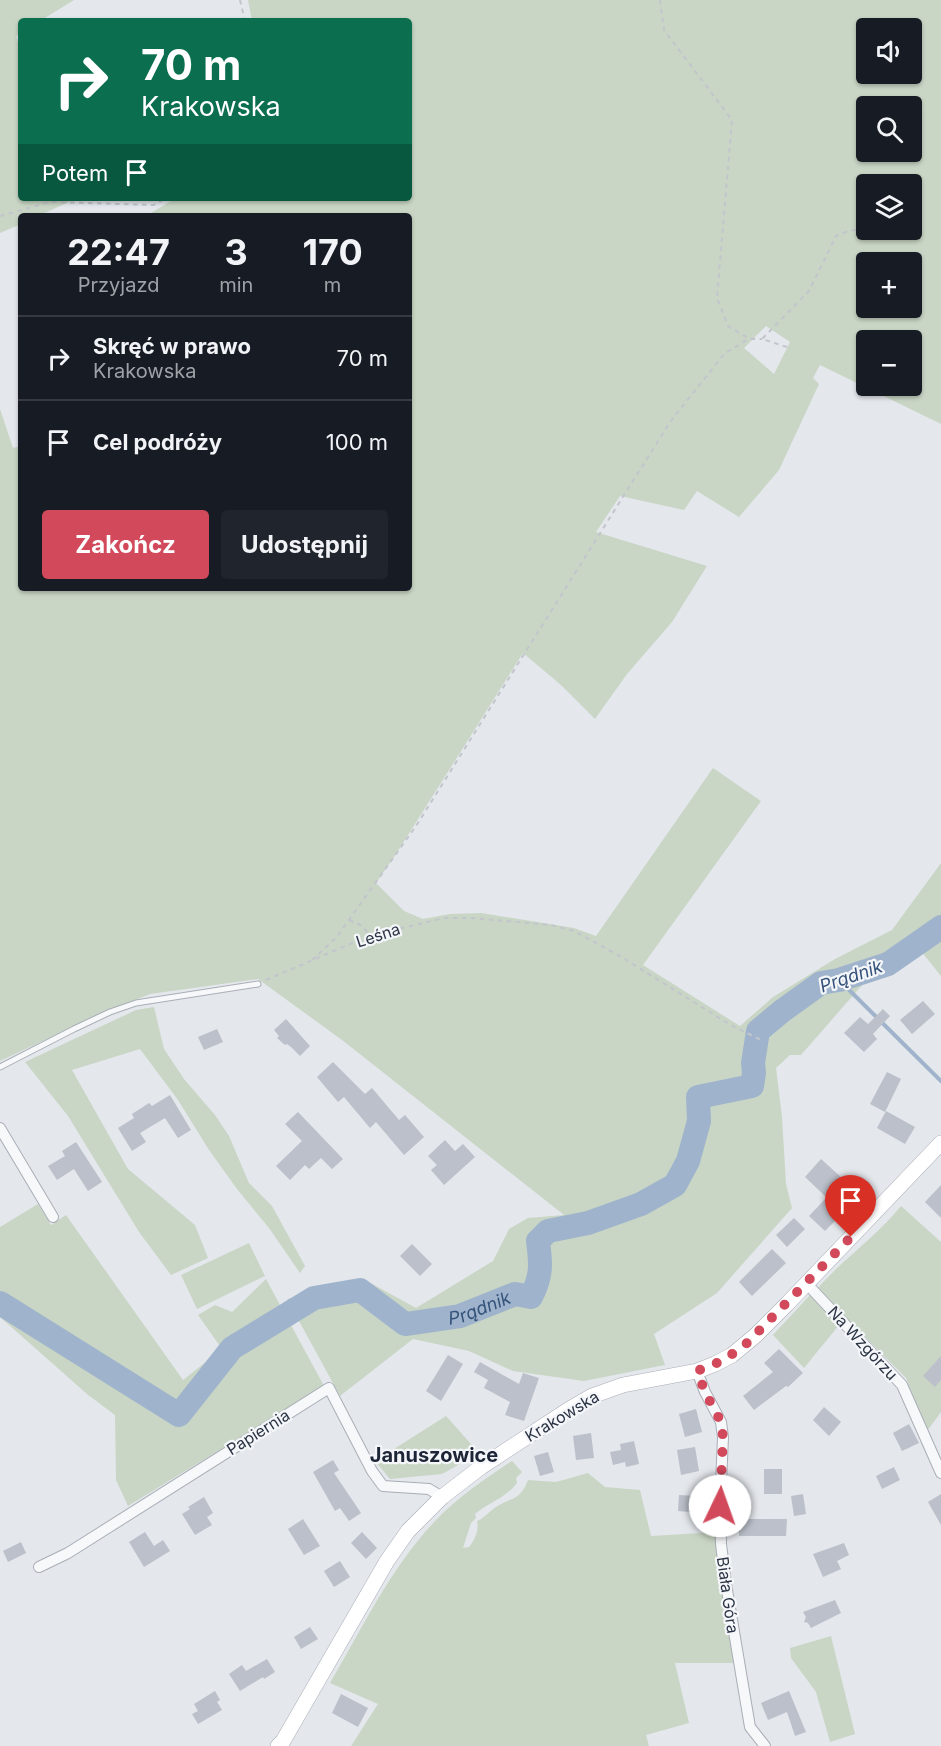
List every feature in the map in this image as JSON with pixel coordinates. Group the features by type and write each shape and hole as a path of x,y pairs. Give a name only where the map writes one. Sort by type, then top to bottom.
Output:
{"main road":[{"name":"Krakowska","path":"278,1746 387,1561 408,1531 442,1497 495,1457 592,1396 623,1384 697,1371 724,1360 746,1344 807,1284 941,1143"}],"street":[{"path":"0,1128 53,1217"},
{"name":"Na Wzgórzu","path":"807,1284 902,1385 941,1473"},
{"name":"Biała Góra","path":"697,1371 721,1422 723,1437 721,1544 726,1584 750,1727 765,1746"},
{"name":"Papiernia","path":"39,1567 68,1553 329,1388 372,1471 383,1486 429,1489 442,1497"}],"lane":[{"path":"0,1067 101,1016 136,1003 258,984"}],"path":[{"path":"240,0 244,18"},
{"path":"660,0 664,30 732,120 717,298 728,326 749,339"},
{"path":"0,216 51,202 154,205 161,201"},
{"path":"762,339 809,291 836,236 856,230"},
{"path":"312,960 336,938 416,826 670,422 725,353 749,339 762,339 787,347"},
{"name":"Leśna","path":"258,984 369,936 444,918 472,918 551,925 574,930 761,1040"},
{"path":"349,920 361,924 369,936"}],"green space":[{"path":"0,0 74,0 45,18 18,18 18,35 16,36 18,43 18,201 69,202 45,213 18,213 18,225 0,233"},
{"path":"248,0 941,0 941,424 884,396 922,396 922,330 856,330 856,383 820,365 813,378 819,384 779,470 739,517 697,491 684,510 620,496 596,532 707,566 672,622 627,674 595,719 561,685 523,653 376,883 404,911 423,919 450,914 481,913 574,928 596,936 713,768 761,801 643,965 740,1026 773,997 835,959 892,930 941,863 941,976 921,951 870,976 801,1055 790,1055 776,1068 786,1184 792,1208 717,1293 654,1334 665,1365 584,1381 513,1371 469,1351 413,1339 340,1396 287,1299 365,1280 416,1308 493,1261 509,1229 528,1218 564,1215 342,1040 258,979 150,994 94,1017 0,1061 0,409 13,448 18,447 18,591 412,591 412,213 151,213 171,201 412,201 412,18 251,18","holes":["766,326 790,342 774,374 744,348"]},
{"path":"154,1007 164,1049 184,1079 215,1115 229,1136 249,1183 272,1206 305,1266 300,1273 269,1228 209,1150 178,1100 140,1049 72,1070 128,1169 195,1225 208,1258 171,1275 139,1232 68,1116 25,1062 136,1010"},
{"path":"38,1204 51,1225 66,1215 183,1380 222,1349 198,1315 215,1305 232,1312 266,1279 324,1386 128,1506 116,1480 115,1415 87,1394 0,1317 0,1227"},
{"path":"901,1206 941,1242 941,1412 927,1431 906,1378 817,1289"},
{"path":"249,1243 265,1276 197,1309 181,1275"},
{"path":"811,1294 839,1325 804,1368 773,1335"},
{"path":"446,1416 479,1453 442,1474 390,1479 375,1461"},
{"path":"512,1461 522,1472 516,1478 517,1483 508,1493 475,1514 476,1518 471,1523 463,1548 469,1547 475,1538 477,1521 496,1507 519,1495 528,1480 556,1482 588,1473 605,1487 640,1490 651,1536 718,1532 736,1663 675,1663 689,1723 646,1735 649,1746 351,1746 378,1704 330,1683 378,1598 405,1557 436,1520 453,1504"},
{"path":"831,1636 855,1734 830,1742 816,1692 791,1658 790,1648"}],"building":[{"path":"923,1001 935,1014 912,1034 900,1020"},
{"path":"883,1009 890,1016 873,1034 877,1039 864,1052 844,1033 860,1017 868,1024"},
{"path":"286,1019 310,1046 300,1056 277,1038 279,1036 274,1030"},
{"path":"217,1029 223,1042 204,1050 198,1037"},
{"path":"333,1062 365,1094 372,1088 399,1120 405,1115 424,1137 404,1155 376,1122 370,1128 344,1097 338,1102 317,1077"},
{"path":"887,1072 901,1079 885,1112 870,1104"},
{"path":"170,1095 191,1130 178,1138 165,1118 140,1133 146,1142 132,1151 118,1128 134,1118 132,1114 149,1103 152,1106"},
{"path":"886,1111 915,1127 905,1144 877,1128"},
{"path":"298,1112 343,1159 332,1169 321,1158 309,1169 305,1165 290,1180 276,1166 302,1141 285,1124"},
{"path":"445,1140 455,1151 463,1144 475,1157 444,1185 431,1170 437,1165 428,1156"},
{"path":"76,1142 102,1182 88,1191 74,1169 57,1180 48,1166 65,1156 62,1151"},
{"path":"821,1159 842,1178 825,1196 805,1177"},
{"path":"941,1185 941,1218 925,1202"},
{"path":"828,1196 844,1212 825,1231 809,1216"},
{"path":"794,1218 805,1229 787,1247 776,1235"},
{"path":"412,1244 432,1264 420,1276 400,1256"},
{"path":"772,1249 786,1263 752,1296 739,1282"},
{"path":"779,1349 803,1373 788,1387 786,1386 754,1410 743,1396 773,1372 764,1363"},
{"path":"448,1355 463,1364 441,1401 426,1391"},
{"path":"941,1356 941,1380 935,1387 923,1376"},
{"path":"480,1362 519,1384 523,1373 539,1378 524,1421 505,1415 510,1402 484,1388 488,1380 474,1372"},
{"path":"824,1407 841,1422 829,1436 813,1420"},
{"path":"696,1409 702,1432 685,1437 679,1414"},
{"path":"909,1424 919,1443 902,1451 893,1433"},
{"path":"591,1433 594,1458 576,1460 573,1436"},
{"path":"634,1441 639,1464 626,1467 625,1462 613,1465 610,1452 621,1450 620,1444"},
{"path":"695,1447 699,1471 681,1475 677,1450"},
{"path":"548,1452 554,1472 540,1476 534,1456"},
{"path":"333,1460 339,1470 334,1473 361,1513 349,1521 340,1508 335,1511 313,1472"},
{"path":"894,1467 900,1480 882,1489 876,1476"},
{"path":"764,1469 782,1469 782,1494 764,1494"},
{"path":"803,1494 806,1514 794,1516 791,1496"},
{"path":"941,1494 941,1525 928,1502"},
{"path":"679,1495 713,1497 712,1514 678,1511"},
{"path":"204,1497 213,1513 207,1517 212,1525 195,1535 182,1514 190,1509 188,1507"},
{"path":"303,1519 320,1546 304,1555 288,1529"},
{"path":"739,1519 787,1519 786,1536 739,1536"},
{"path":"145,1532 154,1546 163,1540 170,1551 144,1567 129,1542"},
{"path":"362,1532 377,1548 366,1559 351,1543"},
{"path":"21,1542 26,1553 8,1562 3,1551"},
{"path":"844,1543 849,1555 837,1561 841,1569 823,1577 813,1554"},
{"path":"340,1561 350,1577 334,1587 324,1571"},
{"path":"835,1600 841,1613 811,1628 808,1623 804,1622 806,1617 803,1612"},
{"path":"310,1627 318,1639 301,1649 294,1637"},
{"path":"267,1659 275,1672 240,1691 229,1674 242,1665 246,1671"},
{"path":"215,1691 220,1700 217,1702 222,1710 198,1724 192,1714 198,1711 194,1704"},
{"path":"789,1691 806,1732 795,1736 787,1712 768,1720 761,1703"},
{"path":"341,1694 368,1708 358,1727 332,1713"}],"waterway":[{"name":"Prądnik","path":"0,1303 179,1415 232,1348 314,1298 360,1290 405,1324 460,1316 515,1294 531,1297 540,1270 538,1241 548,1231 588,1223 641,1204 675,1185 688,1161 699,1121 698,1097 752,1086 758,1031 821,983 839,980 888,964 941,927"},
{"path":"839,980 941,1081"}],"district":[{"name":"Januszowice","path":"434,1455"}],"route":[{"path":"720,1506 723,1437 721,1422 697,1371 724,1360 746,1344 851,1237"}]}
